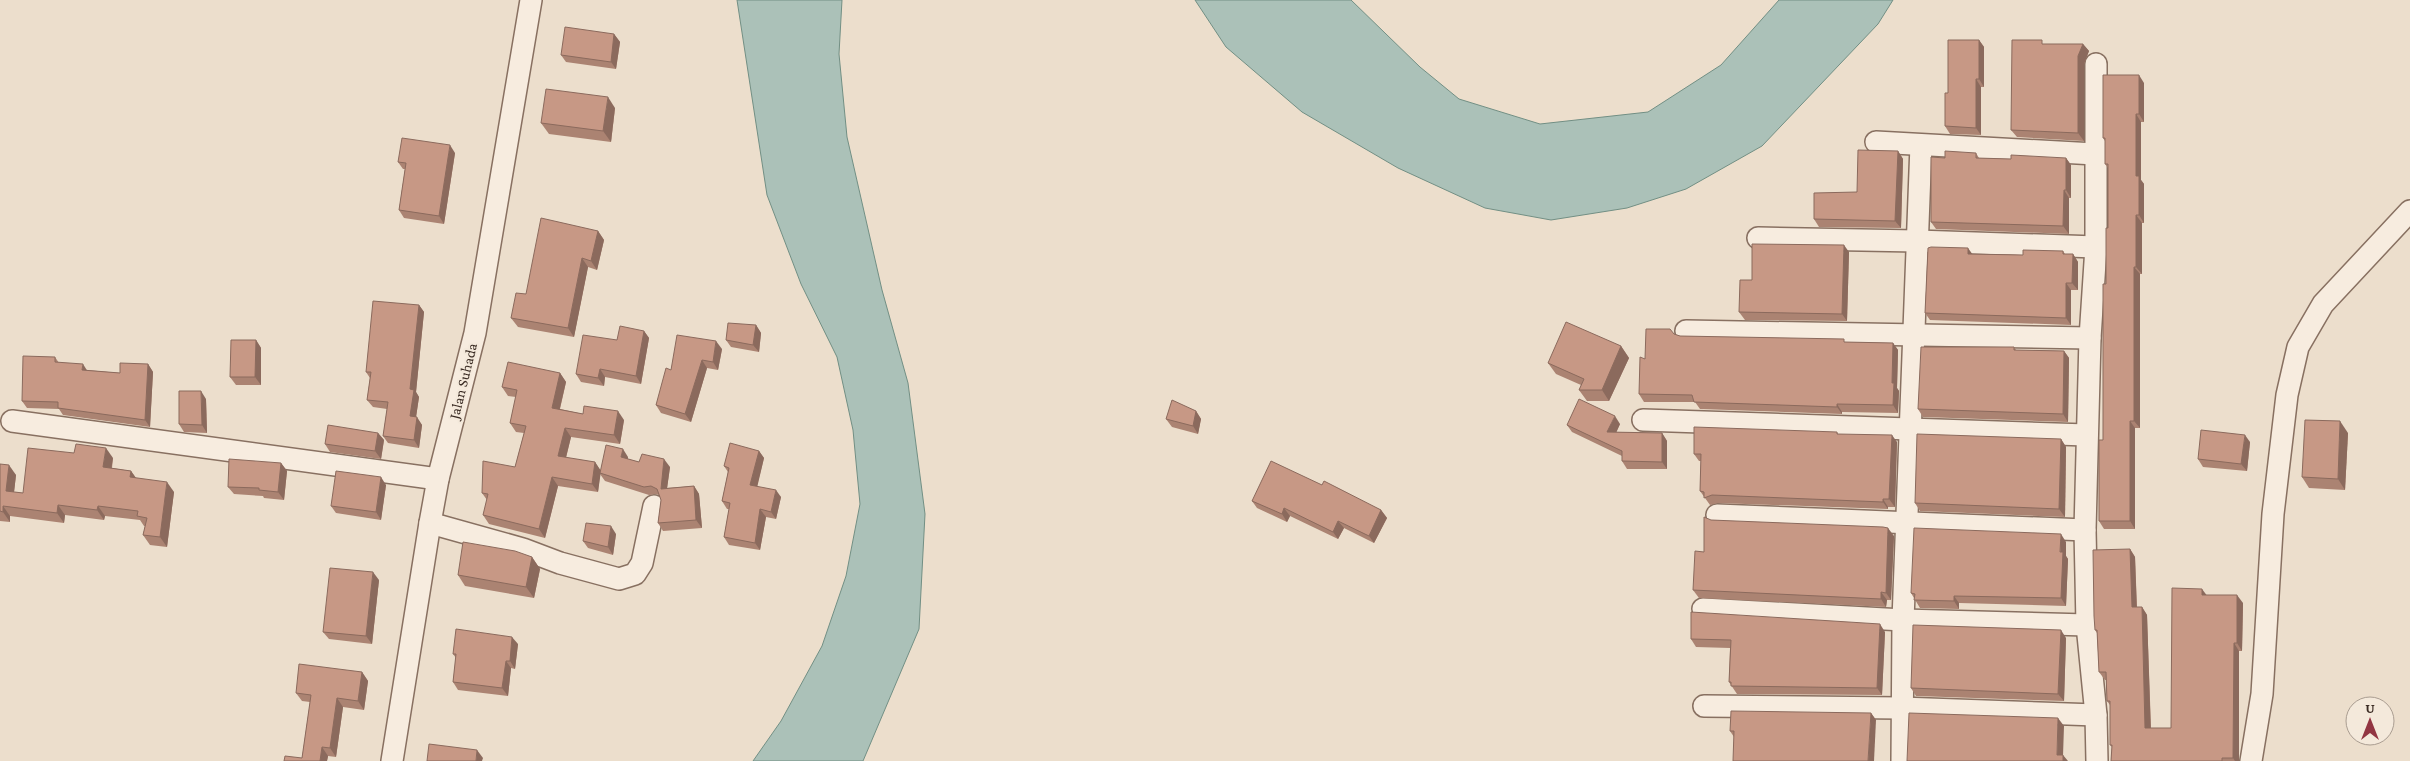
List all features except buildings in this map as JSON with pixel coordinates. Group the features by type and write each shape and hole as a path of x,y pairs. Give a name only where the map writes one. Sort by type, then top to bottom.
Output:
{"street":[{"name":"Jalan Suhada","path":"392,761 438,480 475,332 531,0"},
{"path":"2096,64 2096,247 2090,338 2085,530 2087,625 2096,715 2097,761"},
{"path":"1876,142 2095,154"},
{"path":"1902,761 1903,620 1921,145"},
{"path":"2251,761 2262,694 2273,514 2287,395 2298,347 2323,304 2410,211"},
{"path":"1758,238 2096,247"},
{"path":"1686,331 2090,338"},
{"path":"1643,420 2087,435"},
{"path":"12,421 438,480"},
{"path":"430,524 523,549 560,563 619,579 634,574 642,563 654,506"},
{"path":"1717,516 2085,530"},
{"path":"1703,609 1903,620 2087,625"},
{"path":"1704,706 1901,708 2096,715"}],"shaded area":[{"path":"737,0 842,0 839,54 847,137 882,290 908,383 925,514 919,629 863,761 753,761 781,721 822,646 846,576 860,504 853,430 837,357 801,284 767,195"},
{"path":"1195,0 1351,0 1420,67 1459,99 1540,124 1648,112 1721,65 1779,0 1893,0 1878,24 1762,146 1686,189 1627,208 1551,220 1485,208 1398,168 1302,112 1226,47"}]}
